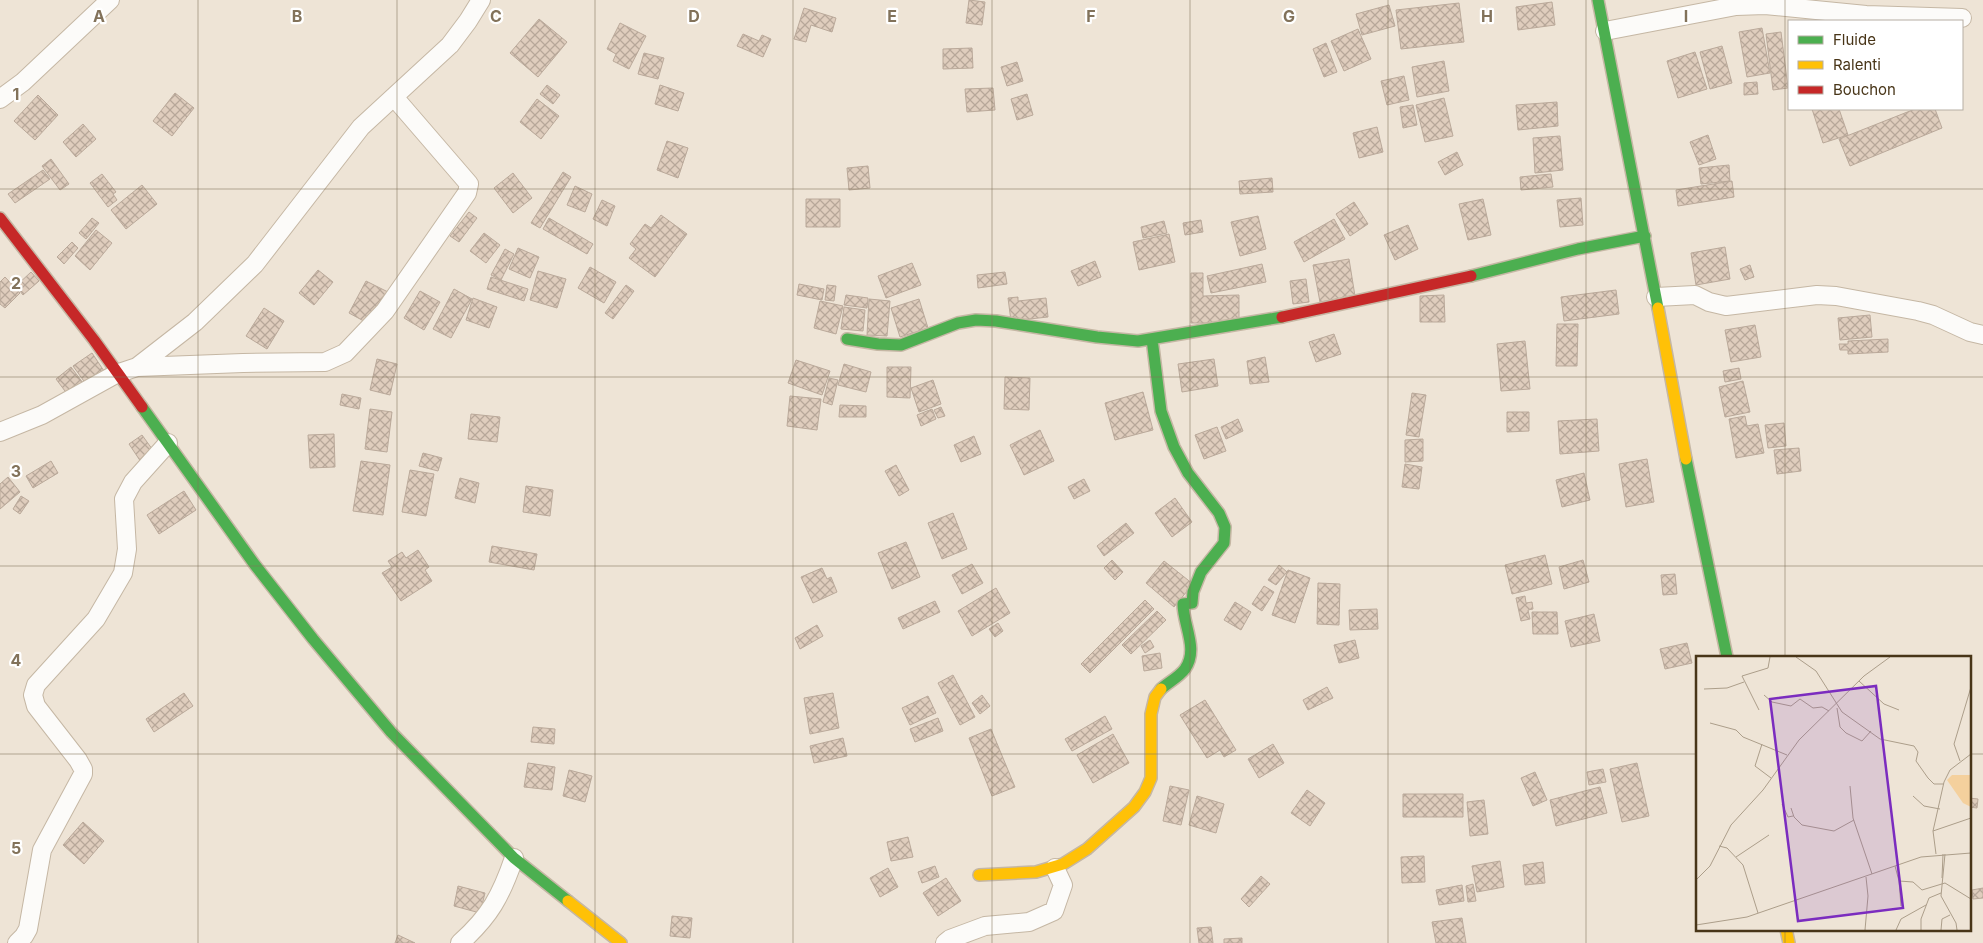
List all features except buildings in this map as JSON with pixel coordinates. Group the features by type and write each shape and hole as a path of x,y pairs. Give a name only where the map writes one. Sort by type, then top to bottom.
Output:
{"street":[{"path":"0,99 23,82 110,0"},
{"path":"137,367 195,322 255,264 361,127 450,45 481,0"},
{"path":"1598,0 1646,236 1703,551 1726,656"},
{"path":"1605,31 1736,3 1866,15 1962,18"},
{"path":"0,432 42,415 116,374 137,367 242,362 325,362 346,353 391,303 467,193 469,184 394,97"},
{"path":"0,218 88,333 255,565 359,695 391,732 514,858 621,943"},
{"path":"847,339 895,346 906,344 940,329 974,320 1001,322 1118,340 1152,339 1273,319 1469,276 1578,249 1646,236"},
{"path":"1656,297 1695,295 1709,302 1726,306 1817,295 1836,296 1918,311 1933,315 1970,332 1983,335"},
{"path":"979,875 1039,871 1055,868 1066,863 1088,849 1140,801 1148,786 1152,752 1152,706 1155,696 1184,672 1189,661 1192,649 1190,635 1184,620 1183,604 1192,603 1193,592 1201,572 1224,543 1225,528 1219,513 1188,473 1174,447 1161,411 1152,339"},
{"path":"17,943 28,929 42,850 81,778 83,769 36,706 33,695 36,686 96,619 123,573 127,549 124,499 133,482 168,443"},
{"path":"460,943 494,906 504,886 514,858"},
{"path":"945,943 950,939 985,926 1029,922 1054,912 1063,885 1055,868"},
{"path":"1786,930 1789,943"}],"traffic: fast":[{"path":"1598,0 1658,308"},
{"path":"1471,276 1578,249 1645,236"},
{"path":"847,339 878,344 901,345 958,323 976,320 996,321 1097,337 1138,341 1282,317"},
{"path":"1152,339 1161,411 1174,447 1188,473 1219,513 1225,527 1224,543 1201,572 1193,592 1192,603 1183,604 1191,645 1189,661 1183,672 1161,689"},
{"path":"142,407 255,565 313,639 391,732 514,858 568,901"},
{"path":"1686,459 1727,656"}],"traffic: slow":[{"path":"1658,308 1686,459"},
{"path":"979,875 1036,872 1063,864 1087,849 1134,807 1145,792 1151,778 1151,714 1155,697 1161,689"},
{"path":"568,901 621,943"},
{"path":"1786,930 1789,943"}],"traffic: jam":[{"path":"0,218 94,340 142,407"},
{"path":"1282,317 1471,276"}]}
